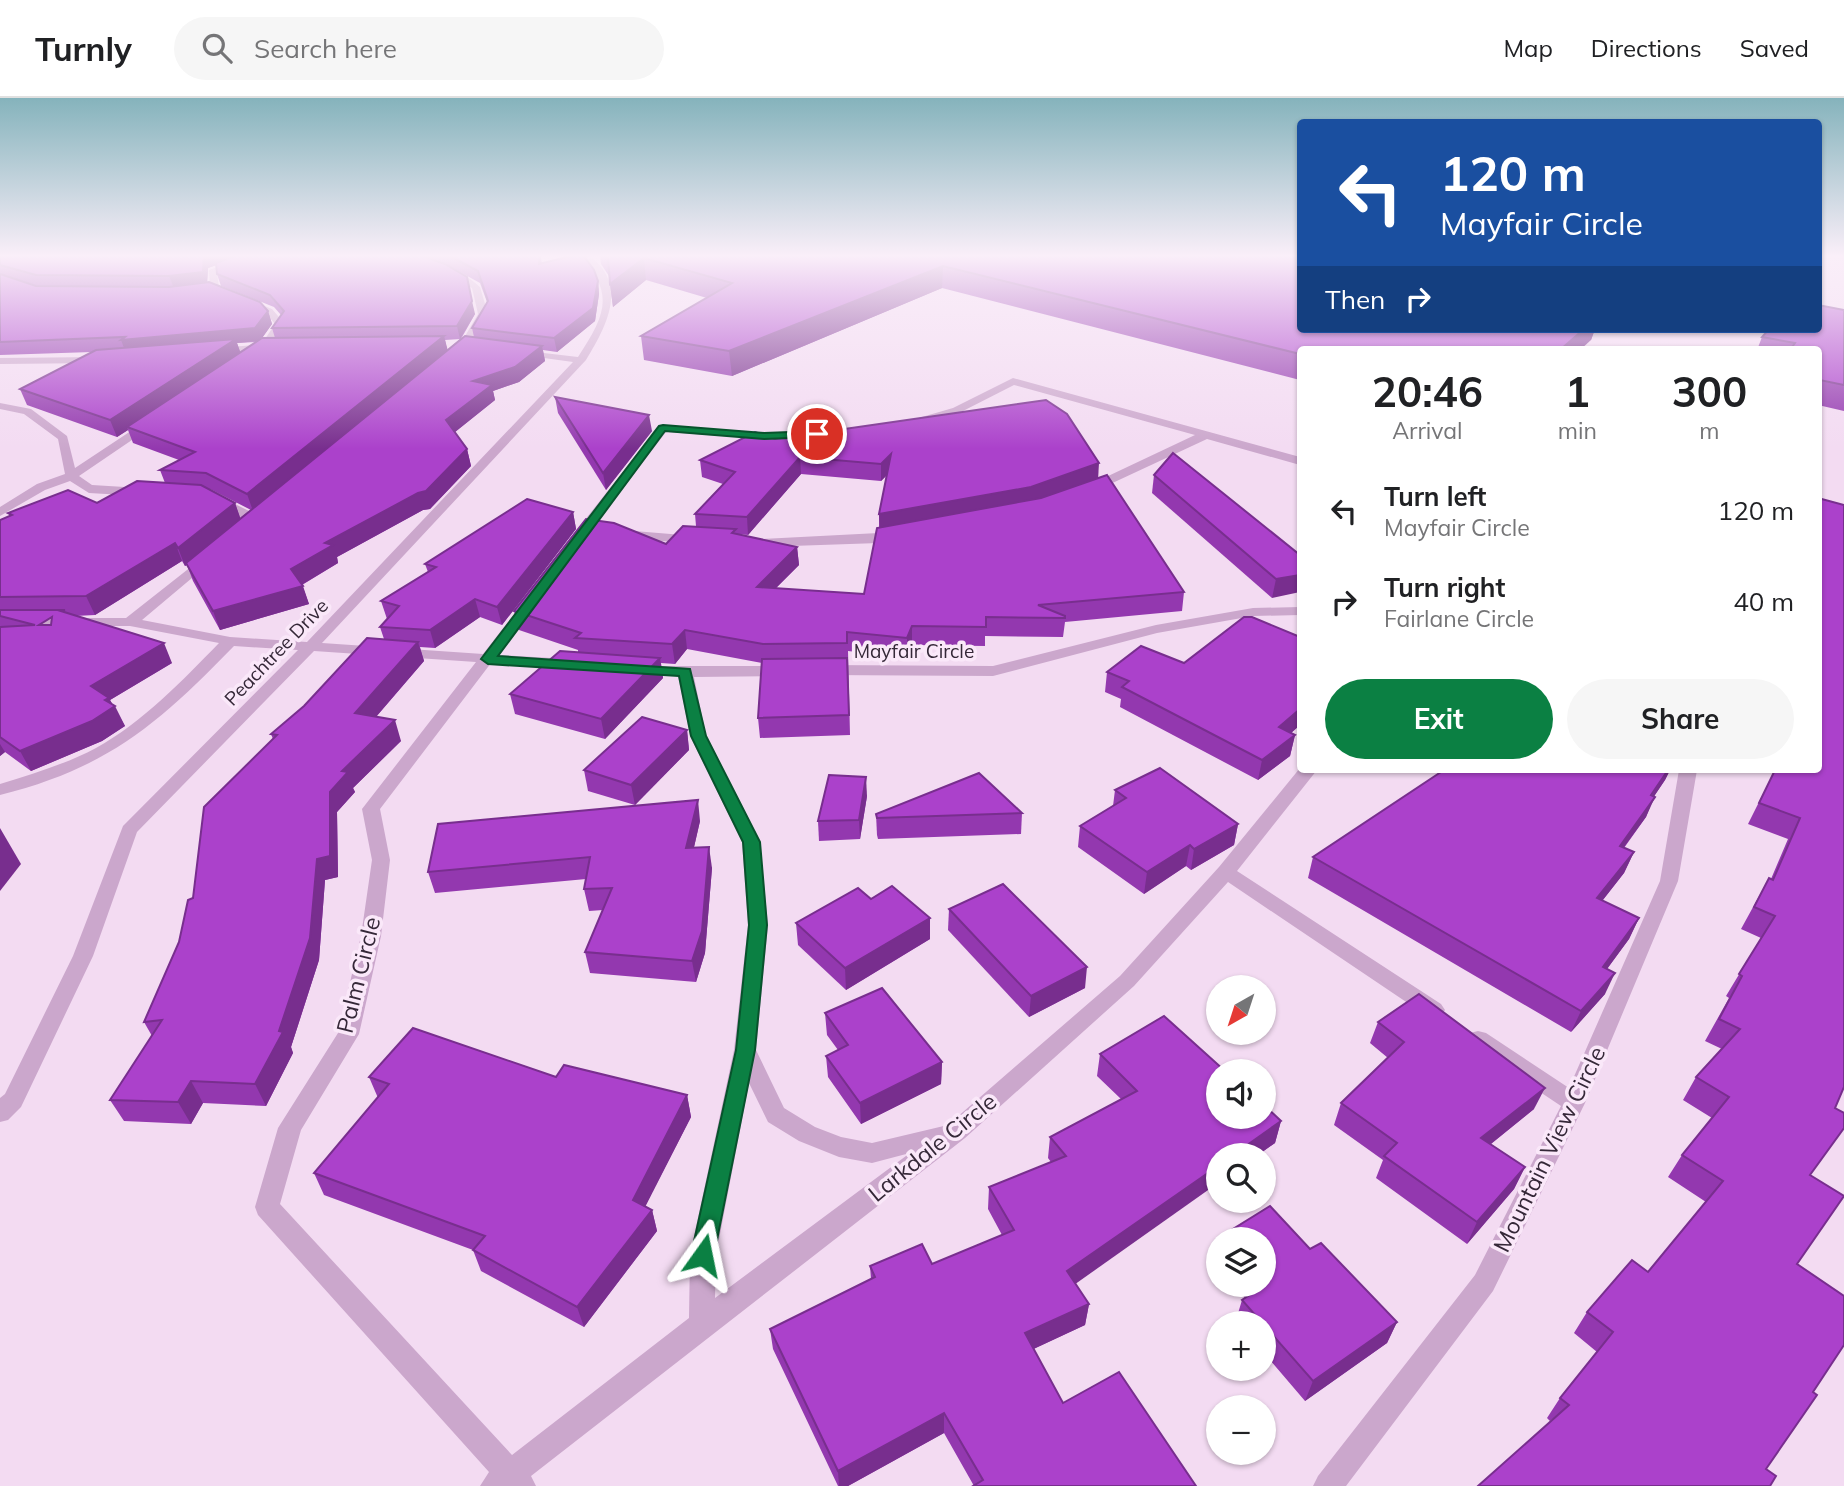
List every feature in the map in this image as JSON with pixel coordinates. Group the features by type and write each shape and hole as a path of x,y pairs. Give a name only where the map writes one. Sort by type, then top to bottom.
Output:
{"street":[{"path":"241,362 264,347 280,324 276,320"},
{"path":"444,362 472,345 481,320"},
{"name":"Peachtree Drive","path":"0,1113 13,1100 83,956 129,830 312,645 581,360 604,320"},
{"path":"452,345 472,345"},
{"path":"199,352 277,347"},
{"path":"504,350 581,360"},
{"path":"0,361 108,360"},
{"path":"895,426 957,410 1013,381 1297,460"},
{"path":"0,406 27,411 63,438 71,476 89,489 157,493"},
{"path":"0,512 41,487 71,476 162,415"},
{"path":"568,552 596,531 663,428 764,436 844,433"},
{"path":"1081,493 1105,485 1207,434"},
{"path":"198,495 211,496 249,524 265,511"},
{"path":"596,531 709,540"},
{"path":"747,542 784,544 879,539 918,533"},
{"path":"130,622 213,554"},
{"path":"488,659 536,595"},
{"name":"Mayfair Circle","path":"617,667 685,672 921,668 993,671 1156,629 1253,612 1297,611"},
{"path":"0,622 130,622 230,641 589,665"},
{"path":"0,790 42,776 112,746 172,701 230,641"},
{"name":"Palm Circle","path":"488,659 371,809 381,860 371,936 348,1034 290,1128 267,1207 508,1482"},
{"path":"685,672 698,736 751,842 758,925 746,1050 703,1255 702,1324"},
{"name":"Larkdale Circle","path":"508,1482 702,1324 957,1131 1127,981 1226,872 1306,773"},
{"name":"Mountain View Circle","path":"1328,1486 1485,1283 1574,1103 1669,881 1687,773"},
{"path":"1226,872 1574,1103"},
{"path":"746,1050 776,1115 807,1134 839,1147 872,1153 957,1131"}],"building":[{"path":"0,320 261,320 255,328 121,340 125,337 0,342"},
{"path":"278,320 461,320 457,326 272,328"},
{"path":"477,320 578,320 554,338 472,328"},
{"path":"669,320 808,320 729,351 641,336"},
{"path":"1161,320 1297,320 1297,333 1579,333 1565,346 1297,346 1297,353"},
{"path":"1822,320 1844,320 1844,385 1822,380 1822,346 1793,346 1795,343 1762,337 1766,333 1822,333"},
{"path":"444,336 247,494 206,473 160,470 195,452 127,427 262,338"},
{"path":"465,336 542,346 515,367 473,381 492,385 446,420 467,449 426,491 325,543 333,545 291,569 303,586 213,611 186,563"},
{"path":"236,339 110,420 20,389 96,350"},
{"path":"555,397 649,415 603,473"},
{"path":"1046,400 1067,414 1099,463 1031,487 879,514 891,454 881,464 800,457 747,517 695,514 735,472 700,460 755,432 775,439"},
{"path":"1173,453 1297,553 1297,576 1276,579 1154,475"},
{"path":"1107,475 1184,592 1038,605 1065,618 986,617 986,627 912,626 907,638 847,632 847,643 763,644 685,630 672,644 575,638 581,633 514,611 586,519 614,523 666,544 683,526 736,529 732,533 797,547 757,587 864,594 877,528 1041,498"},
{"path":"137,481 201,485 235,503 178,548 175,543 86,596 0,597 0,520 12,515 8,513 68,490 97,503"},
{"path":"527,499 573,512 497,607 475,599 430,630 380,627 399,606 381,601 436,567 425,564"},
{"path":"1822,499 1844,505 1844,1087 1835,1108 1844,1113 1844,1128 1810,1175 1844,1196 1797,1264 1844,1296 1844,1345 1813,1392 1817,1395 1766,1469 1776,1476 1770,1486 1478,1486 1569,1405 1560,1398 1613,1332 1587,1312 1632,1260 1648,1272 1723,1181 1682,1155 1729,1097 1696,1077 1740,1029 1719,1019 1742,976 1739,974 1775,916 1754,907 1769,878 1773,880 1800,818 1759,803 1774,773 1822,773"},
{"path":"0,610 65,610 61,611 164,643 91,686 109,698 105,700 115,706 92,721 20,751 0,737 0,627 35,625 0,616","holes":["52,617 51,625 39,625"]},
{"path":"1244,617 1252,617 1297,636 1297,712 1279,727 1295,735 1262,760 1122,687 1129,681 1107,672 1141,646 1184,663"},
{"path":"367,638 418,642 355,713 395,720 342,771 348,772 330,792 330,856 317,859 310,938 279,1031 283,1032 255,1084 191,1081 178,1102 110,1100 162,1020 144,1022 179,942 188,900 193,898 204,807 277,735 271,734 304,706"},
{"path":"560,651 660,658 601,719 510,694"},
{"path":"847,658 849,715 758,718 762,659"},
{"path":"642,717 687,730 631,785 584,770"},
{"path":"1160,768 1238,824 1194,849 1190,845 1147,872 1080,826 1126,798 1115,790"},
{"path":"979,773 1022,813 877,818 876,814"},
{"path":"1439,773 1666,773 1651,795 1655,797 1620,846 1634,852 1597,898 1639,918 1603,967 1615,973 1581,1011 1313,857"},
{"path":"829,775 866,777 859,820 818,821"},
{"path":"698,800 686,848 709,847 702,931 692,961 585,952 612,888 584,889 590,857 428,872 438,824"},
{"path":"1003,884 1087,967 1031,996 949,909"},
{"path":"892,886 930,918 845,968 796,923 858,888 871,899"},
{"path":"882,988 942,1062 860,1103 826,1056 848,1045 825,1013"},
{"path":"1419,994 1545,1088 1481,1138 1525,1167 1477,1222 1384,1156 1397,1143 1341,1103 1404,1042 1378,1022"},
{"path":"1164,1016 1212,1059 1206,1059 1206,1129 1270,1129 1250,1143 1206,1143 1206,1174 1067,1271 1089,1304 1025,1333 1063,1403 1119,1372 1196,1486 973,1486 983,1480 944,1413 838,1471 770,1329 875,1277 870,1266 922,1244 932,1264 1014,1230 989,1187 1066,1156 1050,1137 1137,1091 1100,1054"},
{"path":"413,1028 556,1077 564,1065 687,1095 633,1200 652,1210 577,1307 473,1250 485,1236 314,1173 389,1084 369,1077"},
{"path":"1276,1212 1310,1249 1321,1243 1397,1322 1313,1381 1276,1339 1276,1311 1252,1311 1242,1300 1246,1297 1276,1297 1276,1227 1236,1227 1259,1213"}],"route":[{"path":"703,1255 746,1050 758,925 751,842 698,736 685,672 488,659 663,428 764,436 817,434"}]}
